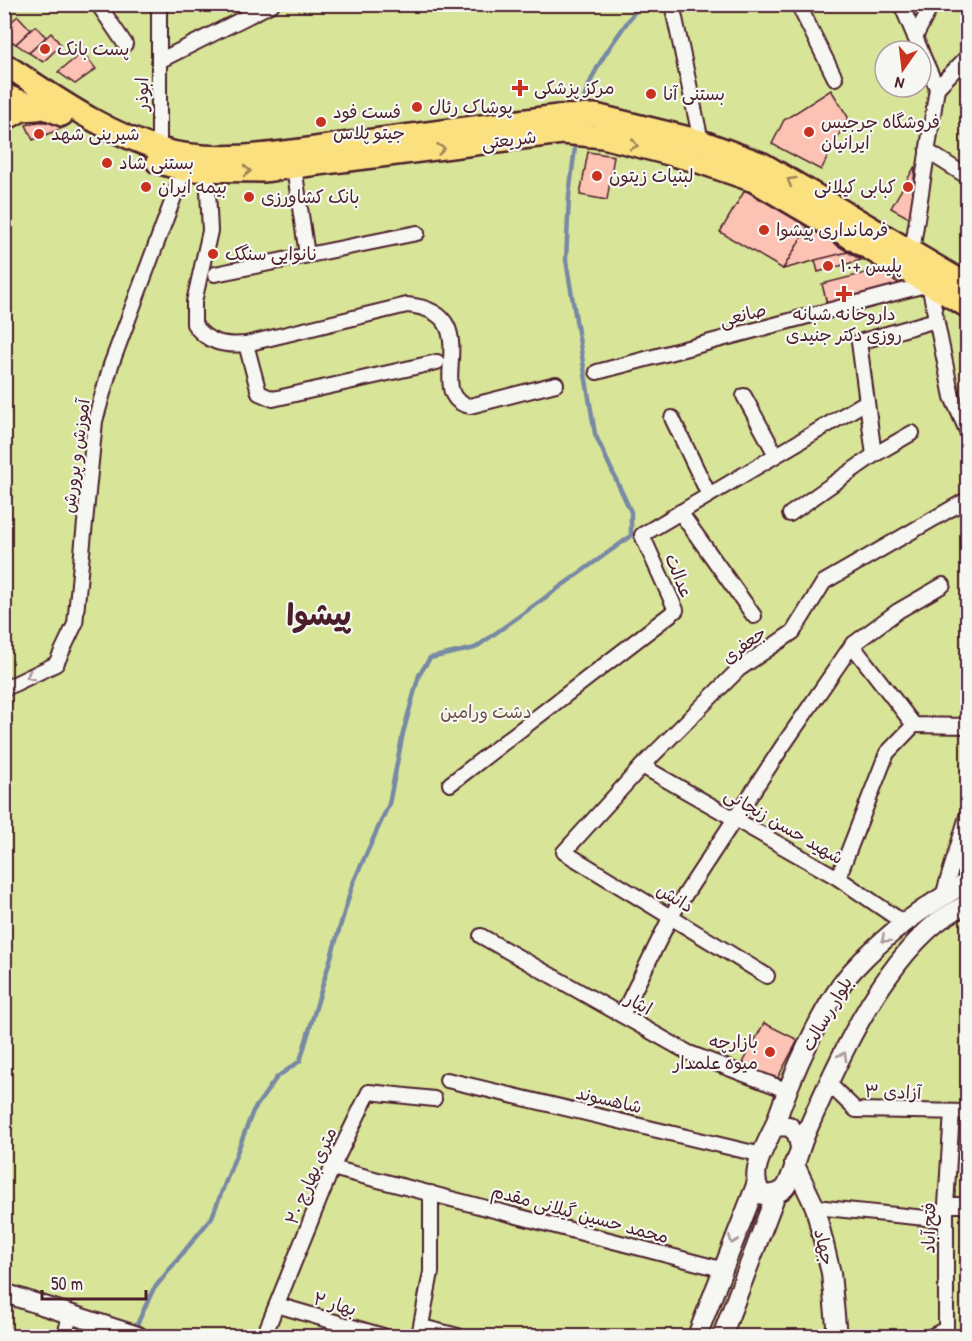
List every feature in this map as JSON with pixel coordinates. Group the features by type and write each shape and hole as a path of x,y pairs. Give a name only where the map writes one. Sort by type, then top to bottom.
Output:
{"main road":[{"name":"شریعتی","path":"4,64 63,104 132,139 159,149 186,155 259,155 586,114 701,141 763,164 968,285"},
{"path":"4,120 12,103 34,92 30,81"},
{"name":"شریعتی","path":"17,100 55,111 154,162 184,170 263,171 562,133 603,137 696,161 754,181 968,307"},
{"path":"4,120 28,109 55,111"},
{"name":"بلوار رسالت","path":"756,1185 755,1174 786,1090 825,1012 853,969 904,922 968,882"},
{"name":"بلوار رسالت","path":"776,1194 786,1186 828,1083 880,988 906,953 937,922 964,908"},
{"name":"جهاد","path":"774,1127 789,1126 797,1134 797,1155 815,1207 831,1273 837,1336"},
{"path":"722,1336 776,1194 763,1195 756,1185"},
{"path":"697,1336 721,1269 756,1185"},
{"path":"4,1293 131,1334"}],"street":[{"path":"98,4 125,44"},
{"name":"ابوذر","path":"159,4 161,60 159,149"},
{"path":"161,60 272,4"},
{"path":"672,4 701,141"},
{"path":"798,4 835,78"},
{"path":"901,4 915,38"},
{"path":"915,38 932,4"},
{"path":"937,88 968,56"},
{"path":"912,252 937,88 933,79"},
{"path":"927,151 968,177"},
{"path":"294,167 307,255"},
{"name":"آموزش و پرورش","path":"4,689 56,664 75,624 95,422 111,365 184,170"},
{"path":"207,170 210,231 194,302 194,324 204,335 215,342 227,346 246,344 407,305 424,307 443,319 450,334 453,352 449,383 451,391 462,404 470,406 556,384"},
{"path":"215,274 417,233"},
{"path":"929,284 952,397 968,433"},
{"name":"صانعی","path":"597,372 929,284"},
{"path":"874,455 859,342 936,320"},
{"path":"246,344 259,393 273,399 437,362"},
{"path":"744,396 776,456"},
{"name":"عدالت","path":"450,784 675,610 642,535 866,402"},
{"path":"672,418 709,495"},
{"path":"790,514 874,455 912,433"},
{"name":"جعفری","path":"564,852 642,766 739,669 793,632 824,582 968,499"},
{"path":"680,512 754,616"},
{"path":"622,1015 671,916 852,645 898,610 943,585"},
{"path":"852,645 914,725"},
{"path":"838,878 887,753 914,725 968,726"},
{"name":"شهید حسن زنجانی","path":"642,766 838,878 904,922"},
{"path":"943,896 968,813"},
{"name":"دانش","path":"564,852 767,976"},
{"name":"ایثار","path":"481,936 688,1053 786,1090"},
{"name":"شاهسوند","path":"447,1080 762,1155"},
{"name":"آزادی ۳","path":"828,1083 856,1110 968,1112"},
{"name":"۲۰ متری بهارچ","path":"264,1336 332,1168 369,1092 434,1099"},
{"name":"فتح آباد","path":"932,1336 946,1329 946,1205 952,1112"},
{"name":"محمد حسین گیلانی مقدم","path":"332,1168 721,1269"},
{"path":"431,1193 431,1272 421,1332 458,1336"},
{"path":"946,1205 968,1205"},
{"path":"815,1207 946,1220"},
{"name":"بهار ۲","path":"277,1305 382,1336"},
{"path":"65,1336 70,1314"}],"green space":[{"name":"دشت ورامین","path":"5,5 967,5 967,1336 5,1336"}],"building":[{"path":"4,12 13,21 4,28"},
{"path":"18,16 31,30 16,44 4,37 4,28"},
{"path":"35,26 46,37 29,53 16,44"},
{"name":"پست بانک","path":"51,33 61,45 43,62 29,53"},
{"path":"83,52 96,69 75,84 58,72"},
{"name":"فروشگاه جرجیس ایرانیان","path":"831,90 848,117 821,170 772,144 784,120"},
{"name":"شیرینی شهد","path":"52,122 65,127 33,140 26,125"},
{"name":"لبنیات زیتون","path":"588,152 614,156 607,200 580,195"},
{"name":"کبابی کیلانی","path":"915,166 911,219 891,208"},
{"name":"فرمانداری پیشوا","path":"745,190 808,227 783,269 720,232"},
{"path":"808,227 848,252 783,269"},
{"name":"پلیس +۱۰","path":"848,252 861,260 818,272 815,260"},
{"name":"داروخانه شبانه روزی دکتر جنیدی","path":"877,270 902,285 827,304 822,284"},
{"name":"بازارچه میوه علمدار","path":"764,1023 798,1040 776,1081 743,1063"}],"waterway":[{"path":"582,108 598,67 640,4"},
{"path":"134,1331 153,1290 212,1217 253,1111 277,1077 300,1061 353,883 389,804 403,733 419,675 430,658 475,648 631,536 631,512 595,434 566,260 569,196 575,147"}],"place":[{"name":"پست بانک","path":"45,49"},
{"name":"مرکز پزشکی","path":"520,88"},
{"name":"بستنی آنا","path":"651,94"},
{"name":"پوشاک رئال","path":"417,107"},
{"name":"فست فود جیتو پلاس","path":"321,122"},
{"name":"فروشگاه جرجیس ایرانیان","path":"809,132"},
{"name":"شیرینی شهد","path":"39,134"},
{"name":"بستنی شاد","path":"107,163"},
{"name":"لبنیات زیتون","path":"597,176"},
{"name":"بیمه ایران","path":"146,187"},
{"name":"کبابی کیلانی","path":"908,187"},
{"name":"بانک کشاورزی","path":"249,197"},
{"name":"فرمانداری پیشوا","path":"764,230"},
{"name":"نانوایی سنگک","path":"213,254"},
{"name":"پلیس +۱۰","path":"828,266"},
{"name":"داروخانه شبانه روزی دکتر جنیدی","path":"844,294"},
{"name":"بازارچه میوه علمدار","path":"770,1052"}],"district":[{"name":"پیشوا","path":"319,615"}]}
